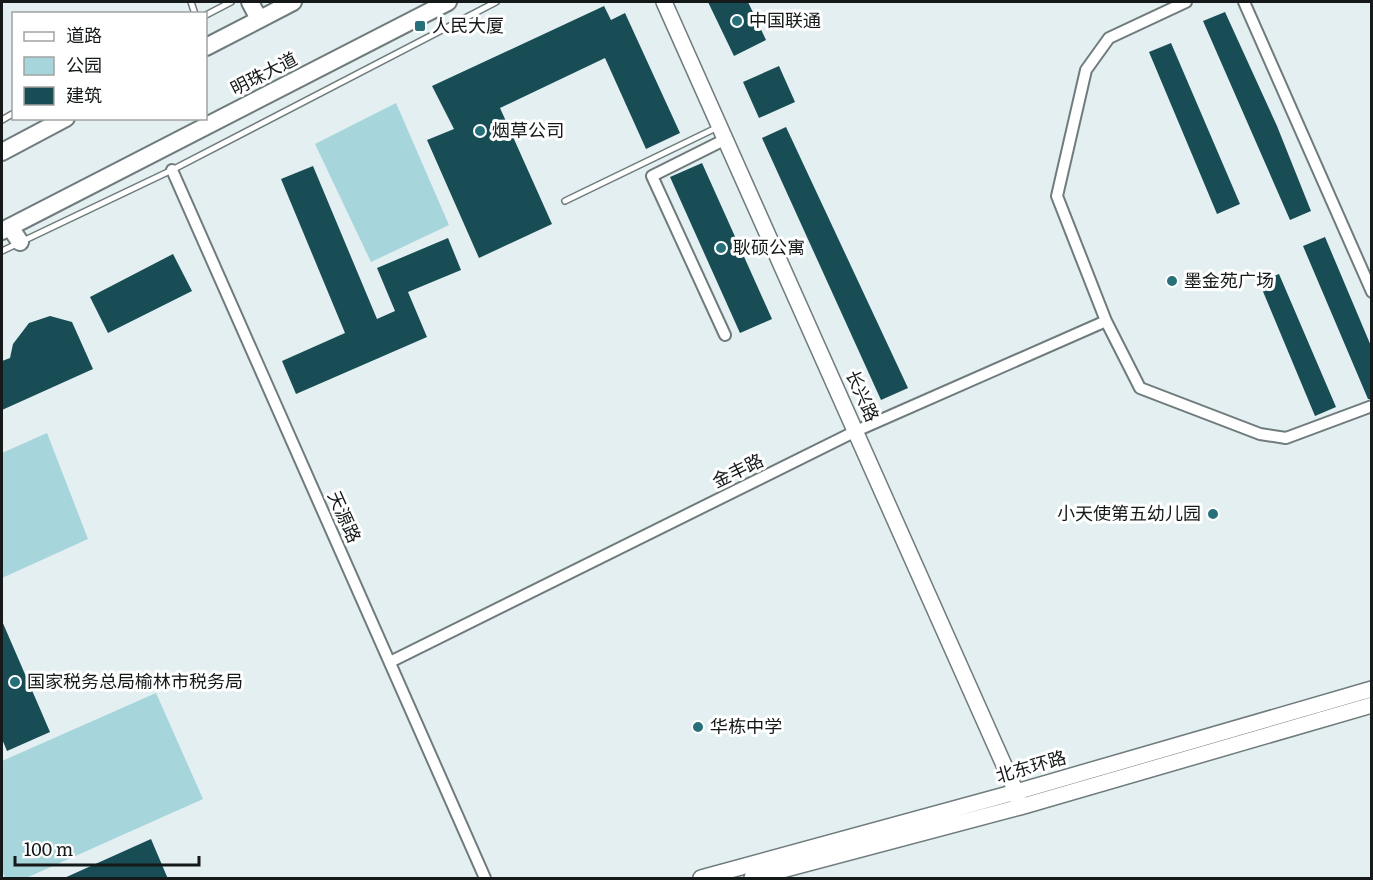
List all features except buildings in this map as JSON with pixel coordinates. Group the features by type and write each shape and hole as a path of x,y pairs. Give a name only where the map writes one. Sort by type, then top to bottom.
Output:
{"main road":[{"path":"250,2 259,19"},
{"path":"207,45 293,2"},
{"name":"明珠大道","path":"6,229 448,2"},
{"name":"长兴路","path":"664,2 1018,799"},
{"path":"2,152 62,120"},
{"path":"6,229 20,242"},
{"name":"北东环路","path":"752,879 1371,689"},
{"name":"北东环路","path":"701,879 1018,799 1371,705"}],"street":[{"path":"1186,2 1109,38 1086,70 1057,196 1106,321 1140,388 1260,434 1286,438 1371,406"},
{"path":"1244,2 1371,291"},
{"path":"723,133 660,177 652,176 725,335"},
{"name":"天源路","path":"172,170 486,879"},
{"name":"金丰路","path":"390,662 856,432 1106,321"}],"lane":[{"path":"207,14 231,2"},
{"path":"2,251 172,170 496,2"},
{"path":"565,201 723,133"}],"green space":[{"path":"396,103 449,225 371,262 315,144"},
{"path":"47,433 88,539 2,578 2,453"},
{"path":"156,693 203,799 26,878 5,878 2,870 2,761"}],"place":[{"name":"中国联通","path":"737,21"},
{"name":"人民大厦","path":"420,26"},
{"name":"烟草公司","path":"480,131"},
{"name":"耿硕公寓","path":"721,248"},
{"name":"墨金苑广场","path":"1172,281"},
{"name":"小天使第五幼儿园","path":"1213,514"},
{"name":"国家税务总局榆林市税务局","path":"15,682"},
{"name":"华栋中学","path":"698,727"}]}
